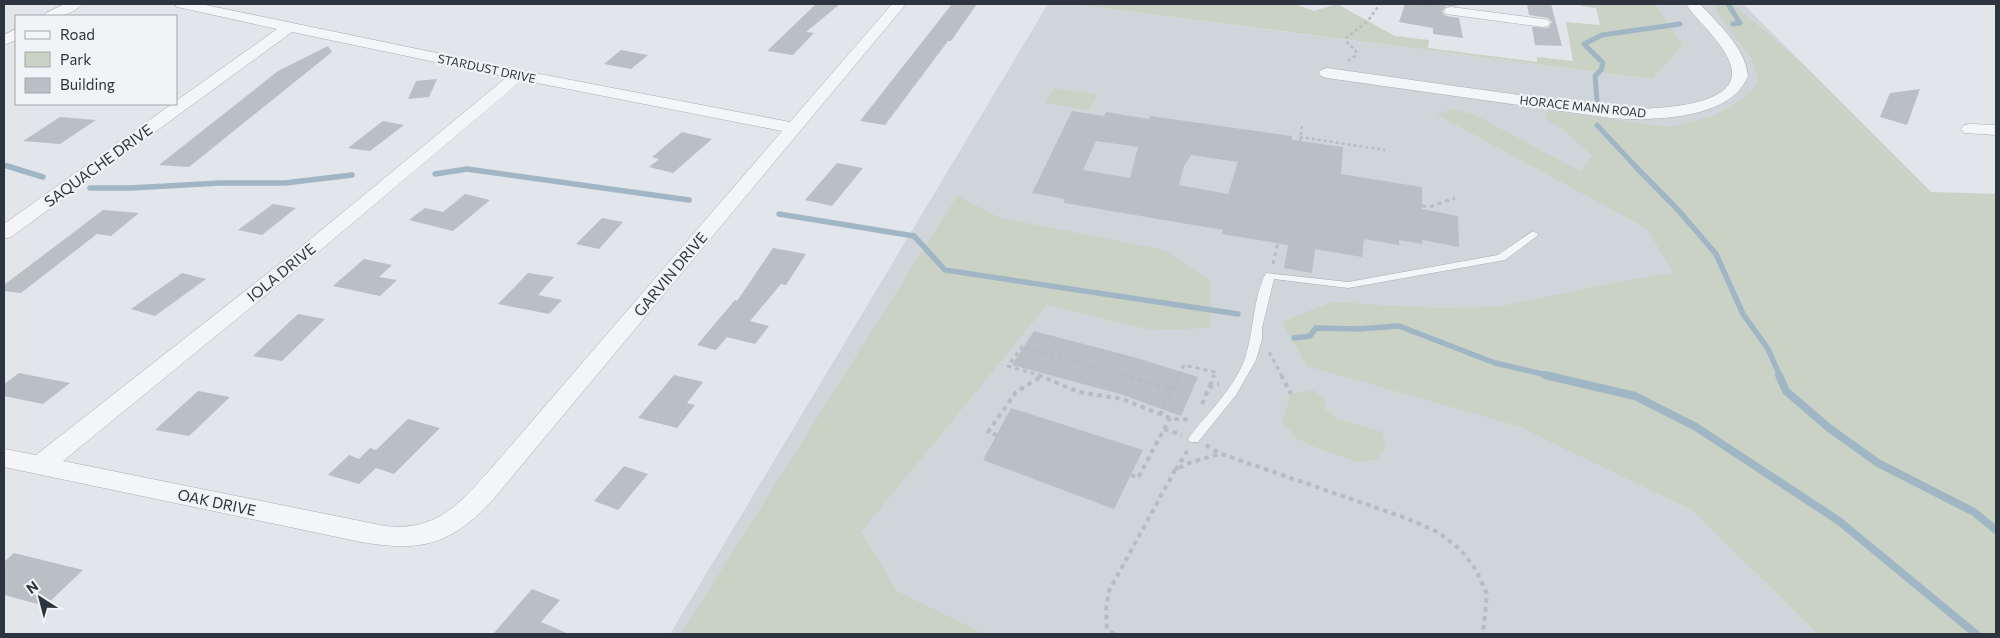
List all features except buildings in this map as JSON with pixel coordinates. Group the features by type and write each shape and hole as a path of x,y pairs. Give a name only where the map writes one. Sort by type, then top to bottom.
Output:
{"street":[{"path":"53,15 75,4"},
{"name":"STARDUST DRIVE","path":"182,4 519,75 794,128"},
{"name":"GARVIN DRIVE","path":"431,532 467,512 504,471 899,4"},
{"name":"HORACE MANN ROAD","path":"1327,73 1596,110 1656,114 1681,111 1721,97 1735,87 1740,76 1737,62 1730,49 1693,4"},
{"path":"1446,9 1489,10 1543,23"},
{"name":"SAQUACHE DRIVE","path":"4,233 289,26"},
{"path":"4,41 15,35"},
{"name":"IOLA DRIVE","path":"41,465 303,255 519,75"},
{"path":"1970,129 1996,130"},
{"name":"OAK DRIVE","path":"4,458 361,532 401,537 431,532"}],"lane":[{"path":"1194,439 1232,392 1250,360 1270,275 1348,285 1501,258 1533,234"}],"path":[{"path":"1341,63 1355,56 1356,51 1348,44 1346,38 1367,22 1380,4"},
{"path":"1416,4 1446,9"},
{"path":"1302,126 1300,139 1385,150"},
{"path":"1422,206 1429,207 1455,198"},
{"path":"1270,275 1278,243"},
{"path":"1256,328 1291,394"},
{"path":"1172,389 1022,347 1008,366 1043,376 1080,392 1122,399 1170,418 1183,420 1193,418 1196,413"},
{"path":"1160,415 1184,365 1215,372 1200,408"},
{"path":"1209,387 1241,373"},
{"path":"997,435 988,432 1008,402 1016,392 1043,376"},
{"path":"1130,475 1138,478 1170,418"},
{"path":"1114,634 1107,628 1106,609 1109,591 1194,439"},
{"path":"1176,470 1189,463 1219,453 1403,517 1438,532 1461,550 1476,570 1487,594 1483,634"}],"shaded area":[{"path":"1048,4 1072,4 1651,79 1683,45 1656,4 1743,4 1931,192 1996,634 670,634"}],"green space":[{"path":"1072,4 1295,4 1314,11 1337,4 1395,36 1429,40 1428,48 1537,62 1537,57 1573,61 1566,22 1600,25 1596,8 1582,6 1581,4 1656,4 1683,45 1652,79"},
{"path":"1713,4 1733,4 1802,63 1931,192 1996,194 1996,634 1818,634 1692,510 1518,426 1307,366 1282,322 1332,302 1435,308 1497,307 1628,280 1674,273 1646,228 1436,114 1453,109 1475,115 1580,171 1592,156 1565,131 1545,118 1548,111 1668,127 1711,117 1740,101 1759,82 1752,59"},
{"path":"1054,88 1098,95 1088,110 1045,103"},
{"path":"957,196 1000,218 1164,250 1210,281 1210,328 1152,330 1047,305 861,532 897,591 984,634 681,634"},
{"path":"1313,390 1324,398 1325,409 1337,419 1382,432 1386,448 1377,459 1357,462 1312,446 1296,438 1282,421 1291,394"}],"waterway":[{"path":"1728,4 1740,23 1733,24"},
{"path":"1597,100 1595,76 1601,70 1603,63 1584,44 1602,35 1680,24"},
{"path":"1597,125 1636,167"},
{"path":"4,165 11,167"},
{"path":"7,166 43,177"},
{"path":"1635,166 1679,211 1716,254 1743,314 1768,349 1780,376"},
{"path":"435,174 467,169 689,200"},
{"path":"90,188 131,188 220,183 285,183 352,175"},
{"path":"779,214 914,236 945,270 1238,314"},
{"path":"1294,338 1310,336 1316,328 1358,329 1399,326 1495,363 1551,376"},
{"path":"1545,375 1635,396 1696,427 1839,521 1976,634"},
{"path":"1779,375 1786,391 1829,428 1878,463 1974,512 1996,530"}]}
